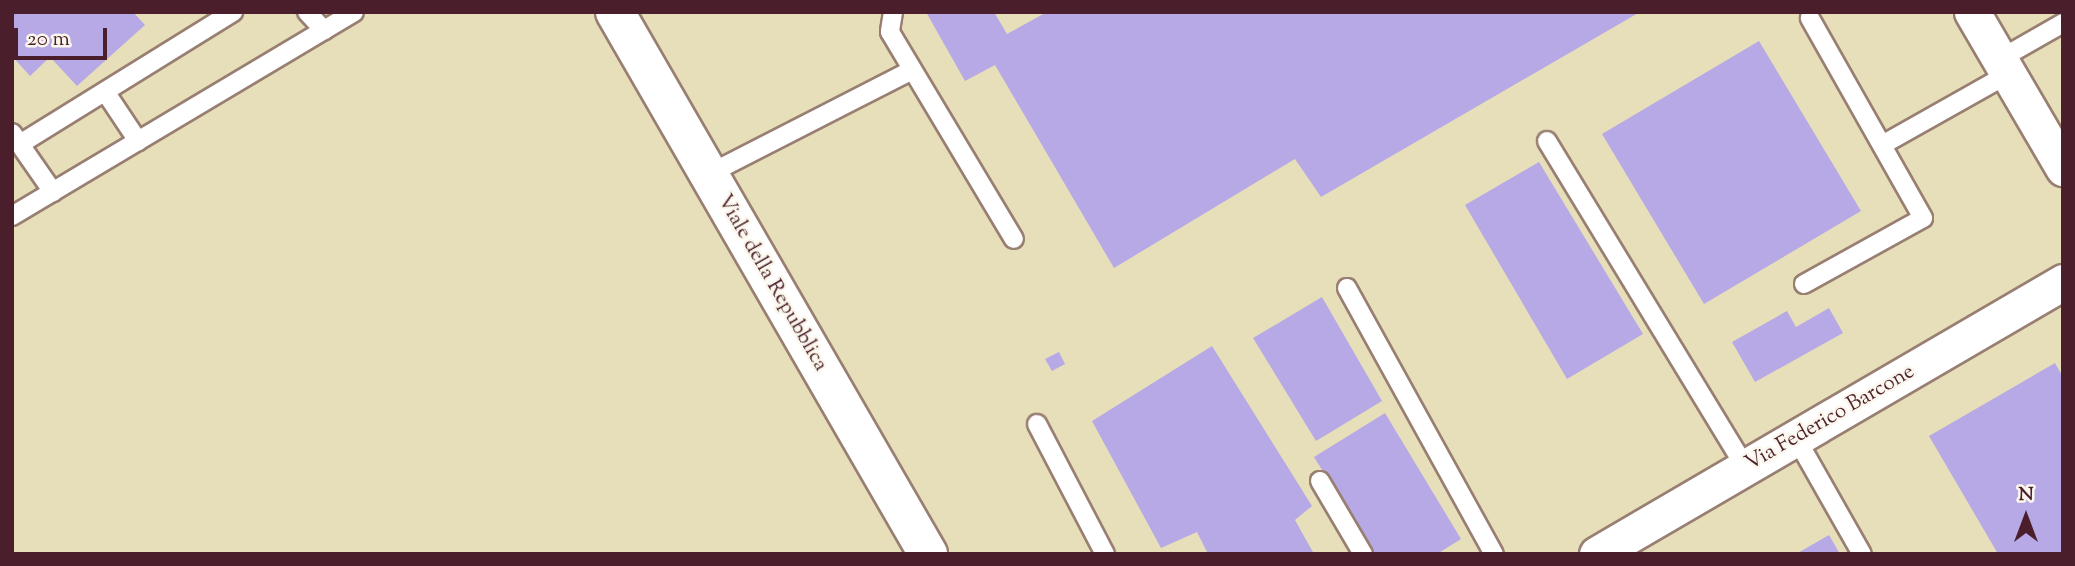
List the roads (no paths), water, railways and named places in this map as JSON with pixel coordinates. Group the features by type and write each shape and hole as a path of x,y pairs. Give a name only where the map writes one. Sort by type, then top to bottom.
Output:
{"main road":[{"name":"Viale della Repubblica","path":"615,12 928,554"}],"street":[{"path":"1972,12 2063,168"},
{"name":"Via Federico Barcone","path":"1597,554 2063,282"}],"lane":[{"path":"53,192 16,139 106,93 212,19 233,12"},
{"path":"307,12 324,30"},
{"path":"12,216 354,12"},
{"path":"893,12 890,32 1014,239"},
{"path":"1804,284 1923,218 1810,18"},
{"path":"1882,145 2004,66 2063,23"},
{"path":"709,174 912,70"},
{"path":"106,93 138,141"},
{"path":"1547,141 1745,467"},
{"path":"1347,288 1494,554"},
{"path":"1037,424 1105,554"},
{"path":"1796,438 1862,554"},
{"path":"1320,481 1363,554"}]}
